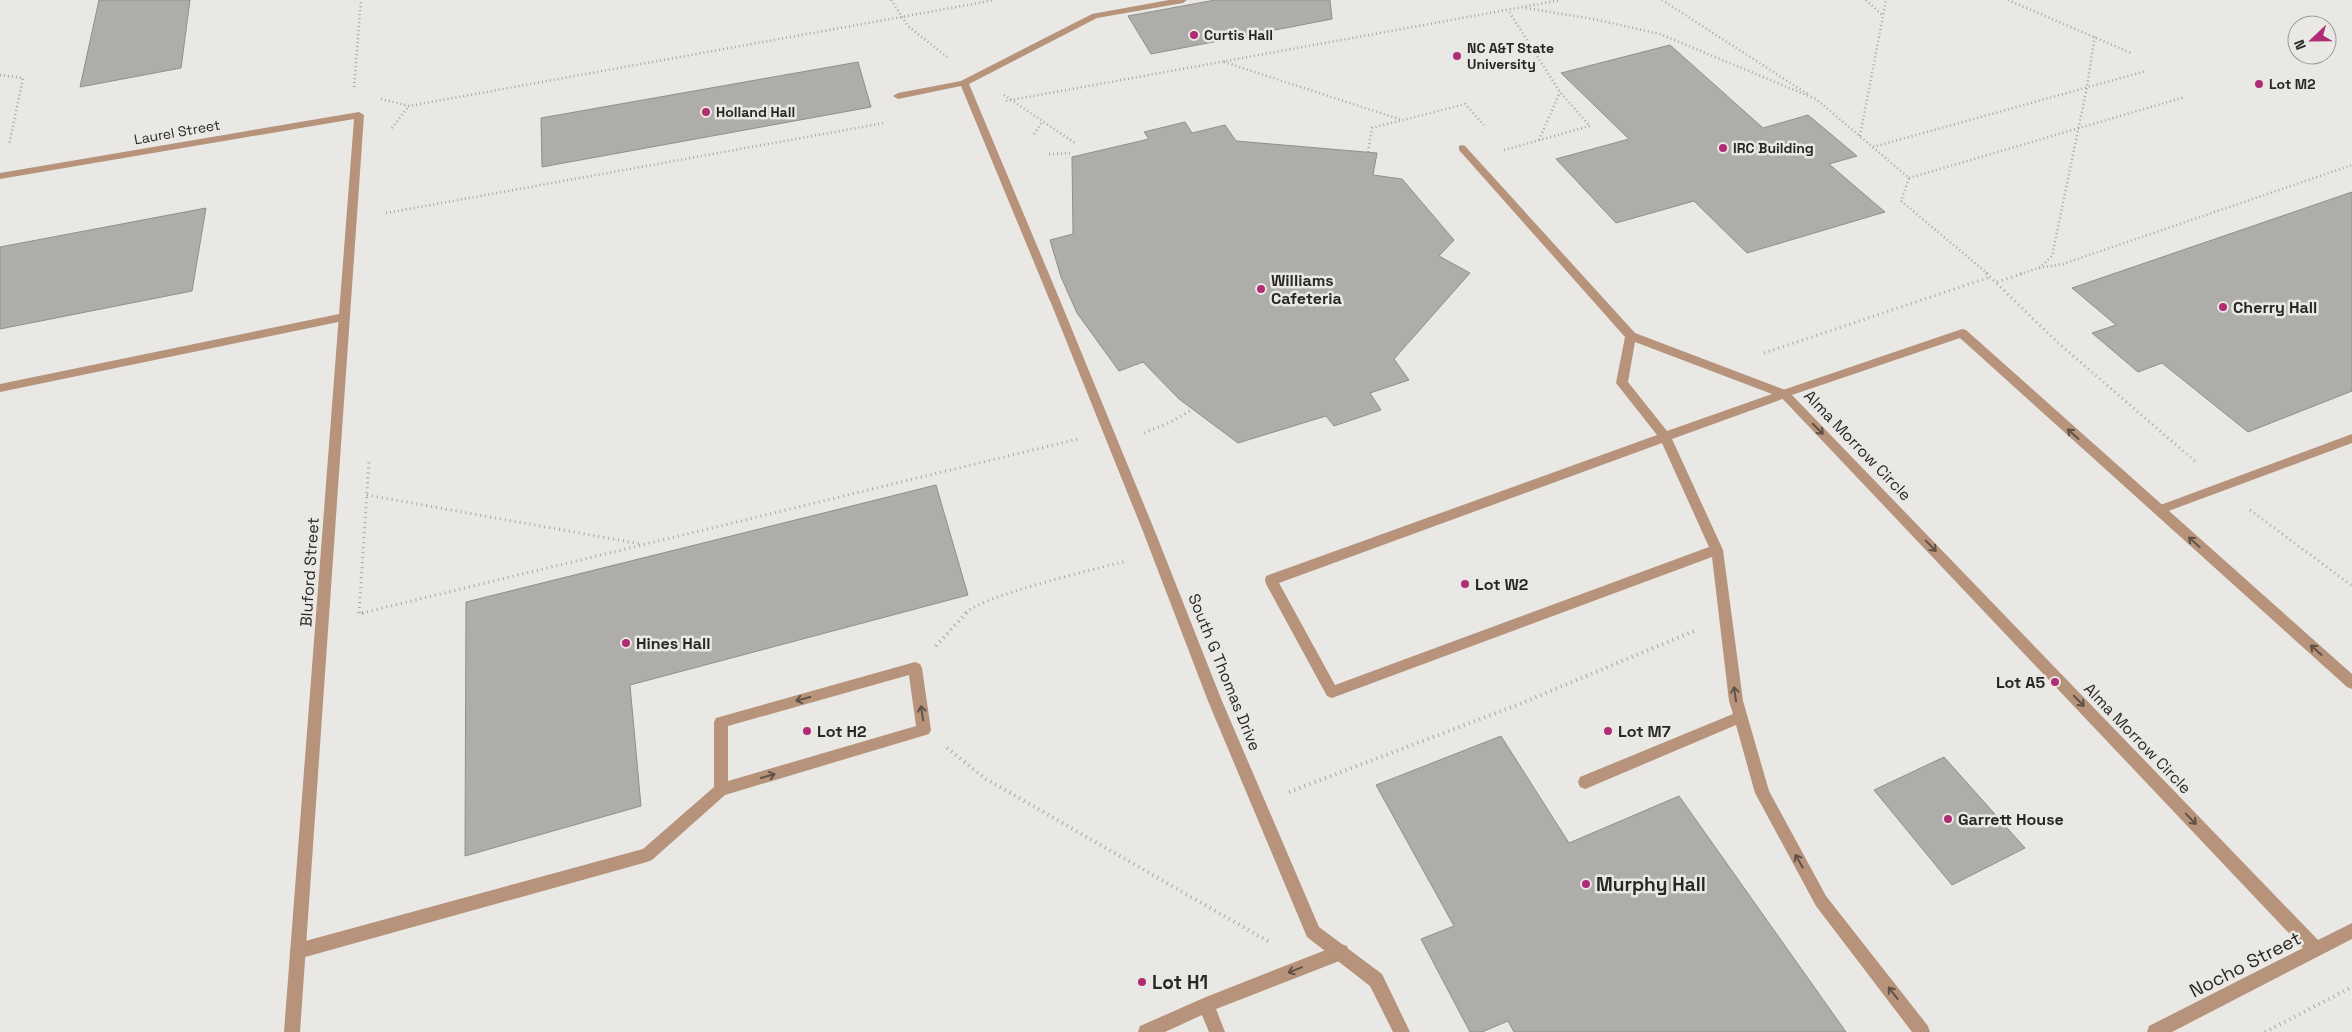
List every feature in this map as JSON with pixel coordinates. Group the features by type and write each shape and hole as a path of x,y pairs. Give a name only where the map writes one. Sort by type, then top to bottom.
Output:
{"street":[{"path":"898,96 964,84 1096,16 1183,0"},
{"name":"South G Thomas Drive","path":"964,84 1111,436 1215,701 1260,803 1313,932 1376,980 1402,1032"},
{"name":"Laurel Street","path":"0,176 359,115"},
{"name":"Bluford Street","path":"292,1032 359,115"},
{"path":"1462,148 1631,336 1784,394"},
{"path":"0,388 344,316"},
{"name":"Alma Morrow Circle","path":"2316,950 1784,394 1962,333 2352,683"},
{"path":"1631,336 1622,383 1665,437 1717,550 1736,701 1762,793 1821,901 1922,1032"},
{"path":"1717,550 1332,692 1271,580 1784,394"},
{"path":"2159,510 2352,438"},
{"path":"298,951 647,855 721,790 924,730 915,668 721,722 721,790"},
{"path":"1585,782 1740,717"},
{"name":"Nocho Street","path":"2155,1032 2352,931"},
{"path":"1146,1032 1206,1005 1341,952"},
{"path":"1206,1005 1217,1032"}],"path":[{"path":"354,92 361,0"},
{"path":"372,97 409,106 995,0"},
{"path":"974,106 1561,0"},
{"path":"1662,0 1816,99 1908,178"},
{"path":"1866,0 1883,15"},
{"path":"1860,136 1886,0"},
{"path":"2008,0 2095,35 2131,52"},
{"path":"1522,7 1593,18 1660,34 1816,99"},
{"path":"1472,160 1590,126 1560,92 1508,10"},
{"path":"2040,268 2052,256 2087,87 2095,35"},
{"path":"1223,61 1402,120"},
{"path":"1872,147 2146,71"},
{"path":"0,75 23,78 9,148"},
{"path":"1539,141 1560,92"},
{"path":"1908,178 2185,96"},
{"path":"1368,152 1372,128 1465,104 1489,130"},
{"path":"391,136 392,126 409,106"},
{"path":"1034,134 1043,121"},
{"path":"387,204 386,213 886,123"},
{"path":"1500,143 1506,150"},
{"path":"1050,154 1073,153"},
{"path":"1997,282 2040,268 2063,264 2352,165"},
{"path":"1908,178 1901,200 1997,282 2056,341 2256,515 2352,586"},
{"path":"1717,369 1991,277"},
{"path":"370,456 359,614 1088,436 1134,435 1154,430 1192,409"},
{"path":"367,494 644,544"},
{"path":"915,668 971,608 994,598 1158,552"},
{"path":"1260,803 1517,704 1725,618"},
{"path":"924,730 986,780 1309,965"},
{"path":"2265,1032 2352,987"}],"building":[{"path":"99,0 190,0 181,68 80,87"},
{"name":"Curtis Hall","path":"1215,0 1330,0 1332,19 1151,54 1128,16"},
{"name":"IRC Building","path":"1670,45 1763,128 1808,115 1857,156 1829,164 1885,212 1747,253 1694,201 1616,223 1556,159 1629,139 1561,73"},
{"name":"Holland Hall","path":"858,62 871,107 542,167 541,118"},
{"name":"Williams Cafeteria","path":"1185,122 1192,133 1225,125 1236,141 1377,153 1373,175 1402,179 1454,240 1439,256 1470,273 1394,359 1409,380 1370,393 1381,410 1334,426 1326,416 1238,443 1179,399 1143,362 1119,371 1077,313 1061,277 1050,240 1073,234 1072,157 1149,139 1144,132"},
{"name":"Cherry Hall","path":"2352,192 2352,391 2248,432 2162,363 2138,372 2092,333 2116,325 2072,288"},
{"path":"206,208 192,291 0,329 0,247"},
{"name":"Hines Hall","path":"936,485 968,595 630,685 641,806 465,856 466,602"},
{"name":"Murphy Hall","path":"1501,736 1569,843 1679,796 1846,1032 1514,1032 1508,1021 1482,1032 1470,1032 1421,939 1454,926 1376,785"},
{"name":"Garrett House","path":"1944,757 2025,848 1952,885 1874,790"}],"place":[{"name":"Curtis Hall","path":"1194,35"},
{"name":"NC A&T State University","path":"1457,56"},
{"name":"Lot M2","path":"2259,84"},
{"name":"Holland Hall","path":"706,112"},
{"name":"IRC Building","path":"1723,148"},
{"name":"Williams Cafeteria","path":"1261,289"},
{"name":"Cherry Hall","path":"2223,307"},
{"name":"Lot W2","path":"1465,584"},
{"name":"Hines Hall","path":"626,643"},
{"name":"Lot A5","path":"2055,682"},
{"name":"Lot H2","path":"807,731"},
{"name":"Lot M7","path":"1608,731"},
{"name":"Garrett House","path":"1948,819"},
{"name":"Murphy Hall","path":"1586,884"},
{"name":"Lot H1","path":"1142,982"}]}
